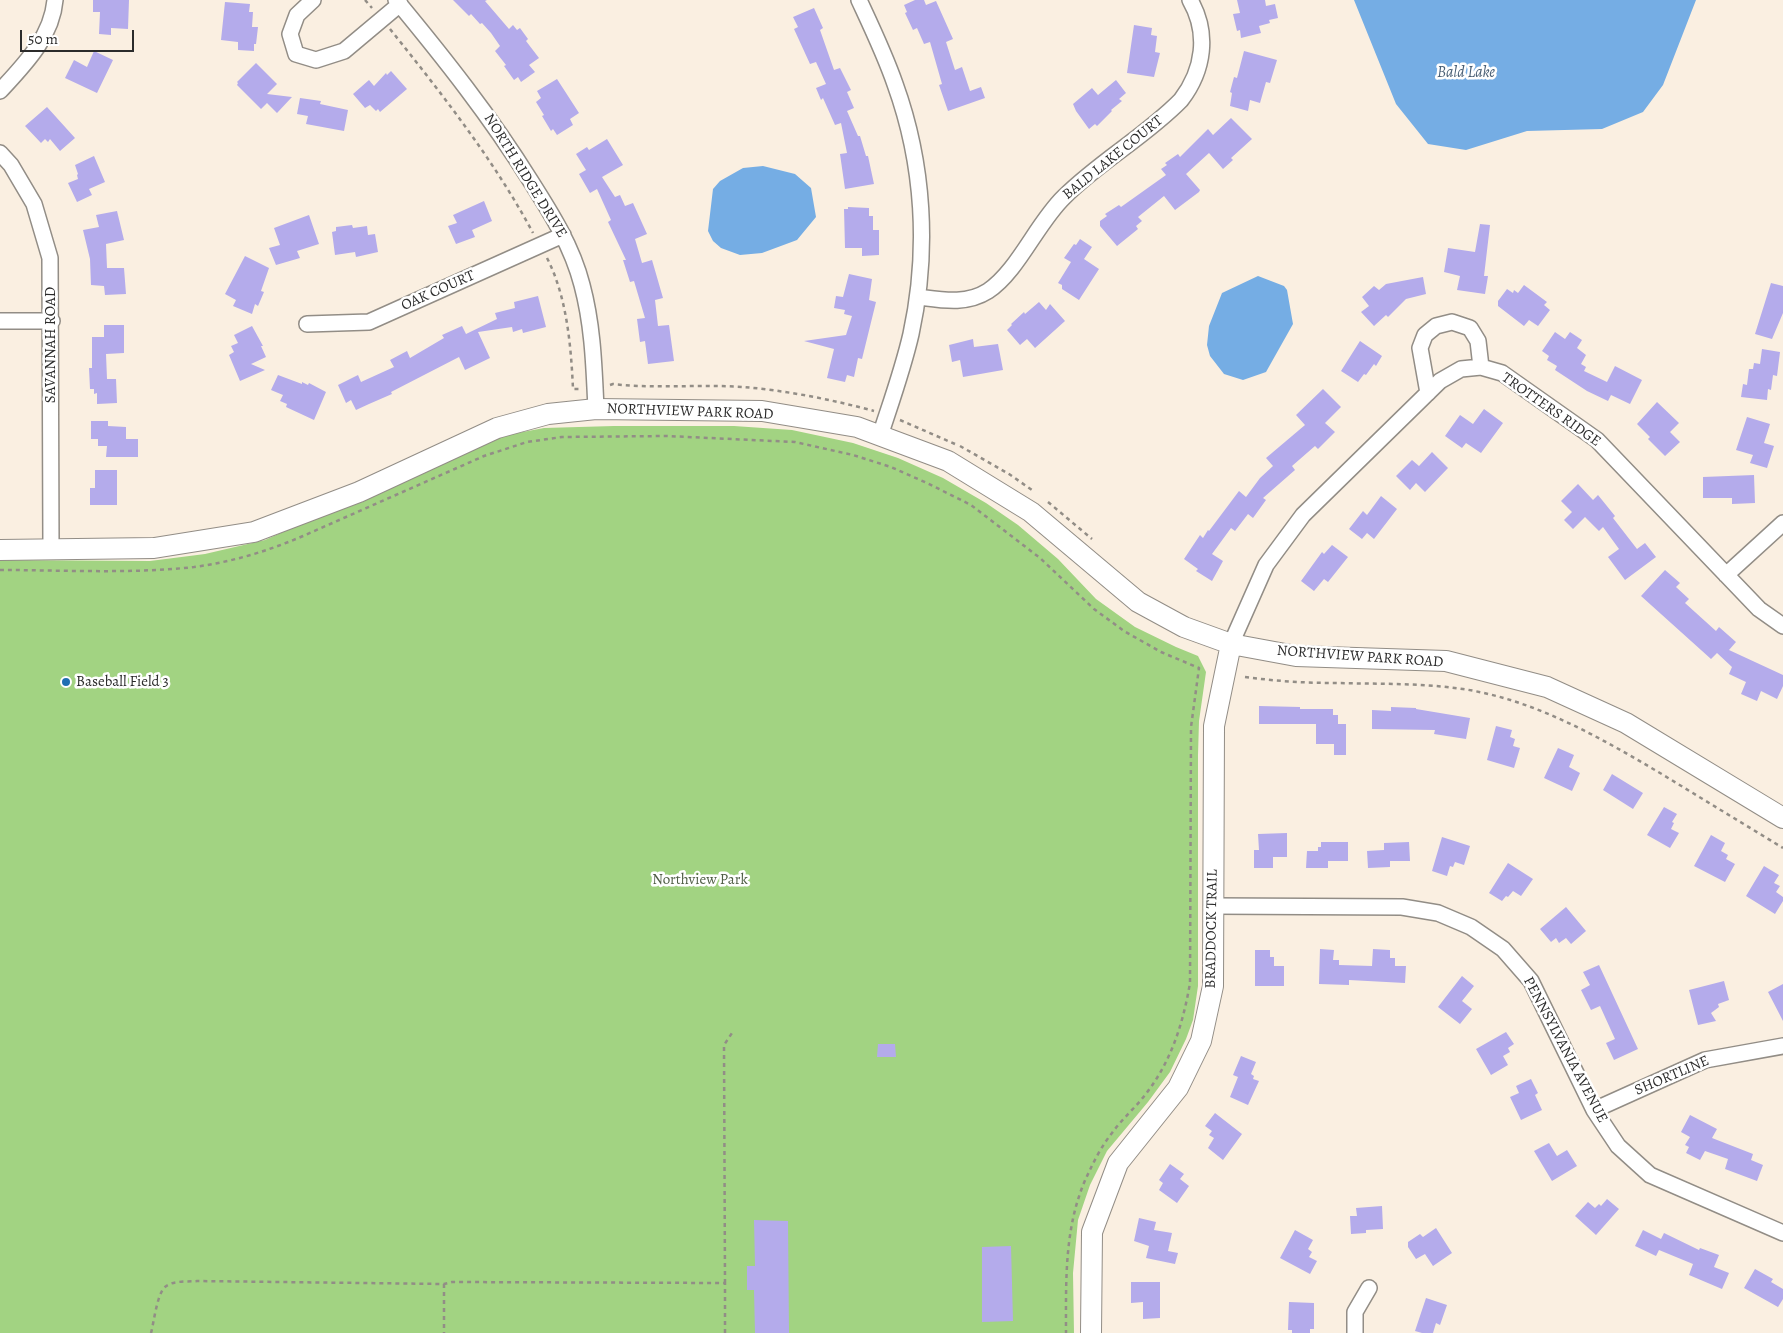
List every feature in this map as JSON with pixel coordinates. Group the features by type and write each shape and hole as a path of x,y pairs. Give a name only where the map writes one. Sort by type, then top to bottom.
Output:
{"street":[{"path":"0,90 40,44 54,9 55,0"},
{"path":"313,0 297,15 290,34 296,54 316,60 344,51 382,20 398,2"},
{"path":"859,0 895,82 912,143 922,227 918,297 906,355 880,436"},
{"name":"BALD LAKE COURT","path":"918,297 951,302 979,296 995,286 1008,272 1062,198 1182,100 1195,78 1202,54 1201,29 1190,0"},
{"name":"NORTH RIDGE DRIVE","path":"398,2 478,101 516,157 563,235 582,283 590,317 596,409"},
{"name":"SAVANNAH ROAD","path":"0,154 10,165 34,204 50,258 52,321 51,550"},
{"name":"OAK COURT","path":"307,324 369,322 563,235"},
{"path":"0,321 52,321"},
{"path":"1428,393 1420,348 1425,334 1436,326 1452,322 1470,328 1478,341 1481,367"},
{"name":"TROTTERS RIDGE","path":"1231,644 1266,565 1303,515 1440,382 1461,369 1481,367 1502,373 1598,440 1759,610 1783,626"},
{"name":"NORTHVIEW PARK ROAD","path":"0,550 154,548 254,532 359,492 497,428 548,414 596,409 762,411 857,427 948,461 1031,512 1138,602 1184,627 1231,644 1296,656 1446,661 1547,687 1626,723 1783,818"},
{"path":"1726,575 1783,523"},
{"name":"BRADDOCK TRAIL","path":"1092,1333 1092,1232 1118,1162 1178,1088 1201,1041 1213,986 1214,726 1231,644"},
{"name":"PENNSYLVANIA AVENUE","path":"1214,906 1402,907 1438,913 1471,927 1503,950 1531,981 1594,1110 1618,1146 1650,1175 1783,1234"},
{"name":"SHORTLINE","path":"1594,1110 1705,1060 1783,1046"},
{"path":"1355,1333 1355,1312 1369,1288"}],"path":[{"path":"365,0 476,141 515,200 540,246 559,290 572,358 573,389"},
{"path":"0,570 161,570 235,559 274,549 296,540 484,456 527,442 562,436 667,436 777,441 822,447 890,467 971,505 1040,558 1094,609 1124,631 1161,652 1199,668 1191,727 1190,983 1186,1008 1176,1043 1162,1071 1145,1095 1112,1133 1088,1173 1081,1191 1073,1218 1066,1272 1066,1333"},
{"path":"1245,677 1290,682 1400,683 1464,690 1507,700 1578,727 1617,748 1783,848"},
{"path":"725,1333 724,1045 734,1030"},
{"path":"151,1333 161,1293 165,1287 180,1282 444,1284 452,1282 725,1283"},
{"path":"444,1284 444,1333"}],"green space":[{"name":"Northview Park","path":"734,426 792,430 853,443 898,458 943,478 986,503 1018,525 1058,559 1096,599 1135,627 1198,656 1206,672 1199,721 1198,986 1193,1020 1170,1072 1148,1102 1107,1151 1090,1185 1078,1220 1073,1273 1074,1333 0,1333 0,560 150,561 205,554 265,540 480,444 512,434 544,428"}],"water":[{"name":"Bald Lake","path":"1354,0 1696,0 1663,85 1643,112 1602,129 1527,131 1466,150 1428,144 1396,104"},
{"path":"763,166 795,174 811,188 816,217 797,240 762,253 740,255 721,248 713,241 708,231 713,189 720,181 743,168"},
{"path":"1258,276 1284,286 1287,290 1293,324 1266,372 1243,380 1224,374 1210,356 1207,345 1209,326 1222,293"}],"building":[{"path":"93,0 129,0 128,29 111,28 111,35 99,34 100,12 93,12"},
{"path":"453,0 487,0 485,1 509,29 513,25 517,30 520,28 528,39 526,41 539,58 529,65 535,72 521,82 518,77 514,80 504,66 506,65 495,51 500,46 491,33 482,23 480,24 471,14 469,16"},
{"path":"915,0 924,0 926,5 936,1 953,39 946,42 955,70 962,67 970,91 981,87 985,98 948,111 939,85 942,84 930,42 924,44 917,28 913,30 905,13 907,12 904,5"},
{"path":"1237,0 1265,0 1266,6 1275,4 1278,18 1269,20 1270,23 1259,26 1261,33 1241,38 1240,30 1237,31 1233,14 1240,13"},
{"path":"225,2 250,4 249,12 253,12 252,27 258,27 254,51 238,50 238,42 221,40"},
{"path":"814,8 823,28 820,30 834,70 840,68 851,90 847,92 854,108 847,111 858,136 860,136 866,156 868,156 874,184 845,189 840,154 847,153 841,123 835,125 823,98 821,100 816,88 826,84 816,62 810,64 794,29 798,27 793,17"},
{"path":"1134,25 1152,28 1151,35 1157,36 1155,52 1160,53 1154,77 1127,73"},
{"path":"94,51 113,60 97,93 65,78 74,60 87,67"},
{"path":"1244,51 1277,60 1270,83 1266,82 1260,103 1250,100 1248,111 1230,106 1232,93 1230,92 1234,77 1237,78"},
{"path":"256,63 277,84 267,94 292,97 277,113 267,103 261,109 237,85 237,82"},
{"path":"391,71 407,89 380,112 370,105 365,108 353,94 369,80 374,86 386,73 387,75"},
{"path":"557,79 579,113 570,119 573,125 557,135 553,129 551,131 536,102 541,98 537,91"},
{"path":"1116,80 1126,93 1119,99 1122,101 1097,126 1095,124 1089,129 1073,104 1092,88 1098,95"},
{"path":"300,98 321,101 320,104 348,110 344,131 306,124 308,116 297,114"},
{"path":"47,107 75,138 60,151 50,139 48,142 45,139 41,143 25,126"},
{"path":"1231,118 1252,139 1231,158 1233,160 1223,169 1209,153 1186,174 1200,190 1199,192 1175,210 1164,196 1138,217 1142,221 1136,226 1138,229 1117,246 1100,226 1100,221 1107,216 1105,214 1119,205 1121,207 1166,175 1161,169 1167,165 1165,163 1178,154 1180,157 1208,129 1213,135"},
{"path":"607,139 623,165 602,177 615,197 620,195 625,206 633,203 647,234 635,239 642,263 652,260 663,298 655,300 658,326 669,325 674,361 648,364 645,341 640,342 637,319 645,318 634,281 630,282 623,260 626,260 608,222 611,220 597,189 590,193 579,174 586,170 576,154 587,147 589,150"},
{"path":"94,156 105,182 89,189 92,195 77,202 68,183 78,179 75,165"},
{"path":"484,201 492,221 472,230 475,237 456,244 448,226 457,223 453,215"},
{"path":"848,207 869,208 869,216 873,216 873,230 879,230 879,255 862,256 862,248 845,248 844,209 848,209"},
{"path":"117,211 124,240 106,244 107,268 124,268 126,294 105,295 104,286 91,285 90,259 83,230 99,227 96,215"},
{"path":"309,215 319,244 297,251 300,258 276,265 269,248 280,245 274,228"},
{"path":"1480,224 1490,225 1484,276 1488,276 1485,294 1457,290 1460,276 1444,272 1448,248 1475,252"},
{"path":"352,225 353,228 367,226 368,235 375,234 378,252 356,257 355,252 335,255 332,232 336,231 336,227"},
{"path":"1080,239 1092,247 1084,259 1099,269 1079,300 1062,289 1062,285 1058,283 1071,262 1064,258"},
{"path":"245,256 269,268 261,291 264,292 258,306 255,304 252,314 233,306 236,300 225,294"},
{"path":"849,274 872,279 869,300 876,302 862,359 858,358 854,377 847,375 845,382 827,378 834,349 804,341 846,335 852,316 844,314 845,310 834,308 836,296 843,297"},
{"path":"1423,277 1426,294 1406,299 1388,317 1386,315 1374,326 1361,312 1369,306 1362,297 1374,286 1379,290 1386,284"},
{"path":"1771,283 1783,286 1783,313 1772,339 1755,334"},
{"path":"1524,285 1547,302 1544,305 1550,310 1538,326 1529,320 1524,326 1498,306 1498,301 1507,289 1513,293 1514,290 1518,293"},
{"path":"538,296 546,327 523,333 522,329 513,332 512,327 478,332 490,358 465,370 459,357 391,392 392,394 356,410 351,400 346,403 338,385 358,375 361,382 394,367 390,360 407,351 410,358 444,338 442,335 462,326 466,334 497,319 495,313 515,308 514,302"},
{"path":"1039,302 1046,310 1050,304 1065,321 1035,348 1027,339 1020,345 1007,330 1024,312 1025,314"},
{"path":"104,325 124,325 124,353 106,354 107,379 116,379 117,403 97,404 97,393 94,394 94,389 90,389 89,368 92,368 92,337 104,337"},
{"path":"252,326 263,346 261,346 266,357 251,364 265,370 240,381 229,355 234,352 231,346 238,343 234,335"},
{"path":"1555,332 1565,339 1570,332 1582,340 1577,348 1586,355 1581,364 1586,367 1584,371 1607,382 1615,366 1642,380 1630,404 1611,395 1608,401 1587,391 1555,370 1557,366 1547,360 1549,356 1542,351"},
{"path":"973,339 974,347 998,344 1003,370 963,377 960,360 952,362 949,345"},
{"path":"1360,341 1382,356 1376,366 1374,364 1358,382 1341,371"},
{"path":"1762,349 1780,352 1777,376 1773,375 1771,390 1768,389 1767,400 1741,397 1743,384 1747,385 1749,369 1753,369 1754,363 1760,364"},
{"path":"278,375 302,384 302,382 308,385 309,383 326,392 314,420 286,407 287,404 280,401 283,395 271,390"},
{"path":"1323,389 1341,407 1325,423 1335,432 1318,449 1315,446 1292,466 1295,470 1263,498 1266,500 1253,518 1248,514 1235,531 1231,528 1212,554 1223,561 1212,581 1196,571 1198,569 1184,559 1200,535 1203,538 1239,491 1246,497 1260,478 1273,466 1266,458 1305,425 1296,415"},
{"path":"1657,402 1679,423 1670,432 1680,442 1665,456 1648,439 1650,437 1637,424"},
{"path":"1484,409 1503,423 1481,453 1466,443 1462,448 1445,436 1460,415 1473,424"},
{"path":"1747,417 1770,424 1764,443 1774,446 1767,468 1750,463 1753,455 1736,450"},
{"path":"91,421 108,421 108,426 126,427 126,439 138,439 138,457 106,457 107,446 98,446 98,439 91,439"},
{"path":"1432,452 1448,468 1425,492 1416,483 1410,490 1396,476 1412,460 1419,466"},
{"path":"95,470 117,470 117,505 90,505 90,488 95,488"},
{"path":"1754,475 1755,503 1732,504 1732,498 1703,498 1703,477"},
{"path":"1578,484 1593,500 1598,495 1637,549 1645,543 1656,557 1625,580 1608,557 1619,549 1603,527 1599,531 1585,517 1573,529 1564,520 1572,512 1561,501"},
{"path":"1381,496 1397,509 1374,539 1367,533 1362,539 1349,529 1363,511 1367,515"},
{"path":"1332,545 1348,557 1328,582 1324,579 1314,591 1301,581 1322,552 1324,554"},
{"path":"1665,570 1680,583 1676,587 1689,599 1685,603 1716,631 1719,627 1736,642 1729,650 1783,675 1783,686 1777,699 1761,691 1757,701 1741,694 1746,682 1729,674 1732,667 1717,653 1711,659 1641,596"},
{"path":"1259,706 1333,709 1333,715 1338,715 1338,724 1346,724 1346,755 1334,755 1334,744 1316,744 1316,724 1259,724"},
{"path":"1391,707 1416,708 1470,718 1466,739 1434,734 1435,730 1372,729 1372,710 1391,711"},
{"path":"1496,726 1512,730 1510,737 1515,739 1513,746 1520,748 1514,768 1487,760"},
{"path":"1558,748 1574,755 1569,767 1580,773 1572,791 1544,778"},
{"path":"1612,774 1643,793 1633,809 1603,790"},
{"path":"1664,807 1677,814 1672,822 1674,823 1671,829 1679,833 1670,848 1647,835"},
{"path":"1287,833 1287,857 1273,857 1273,868 1254,868 1254,850 1259,850 1258,834"},
{"path":"1711,835 1725,843 1721,851 1728,855 1726,859 1735,864 1725,882 1694,866"},
{"path":"1442,837 1470,846 1464,865 1455,862 1453,867 1450,866 1447,876 1432,871"},
{"path":"1321,842 1348,842 1348,861 1328,861 1328,868 1306,868 1307,851 1318,851 1318,847 1321,847"},
{"path":"1409,842 1410,861 1390,861 1390,867 1368,868 1367,851 1384,850 1384,843"},
{"path":"1508,863 1533,879 1521,896 1513,891 1502,901 1489,893"},
{"path":"1764,866 1779,875 1774,883 1780,886 1776,892 1783,897 1783,901 1775,914 1746,896"},
{"path":"1566,907 1586,931 1571,944 1566,938 1559,943 1556,938 1551,942 1540,929"},
{"path":"1320,949 1334,950 1333,960 1339,960 1339,965 1372,966 1373,949 1390,950 1390,958 1395,958 1395,966 1406,966 1405,983 1349,980 1349,985 1319,984"},
{"path":"1255,950 1270,950 1270,957 1274,957 1274,966 1284,966 1284,986 1255,986"},
{"path":"1599,965 1638,1049 1614,1060 1606,1043 1615,1039 1600,1006 1591,1010 1581,990 1590,985 1583,972"},
{"path":"1462,976 1474,986 1462,1001 1472,1009 1460,1024 1438,1007"},
{"path":"1724,981 1729,1000 1718,1004 1719,1007 1711,1013 1716,1021 1698,1025 1689,990"},
{"path":"1783,984 1783,1021 1768,992"},
{"path":"1506,1032 1514,1044 1508,1048 1510,1052 1503,1056 1508,1065 1491,1075 1476,1049"},
{"path":"878,1044 895,1044 896,1057 877,1057"},
{"path":"1241,1056 1256,1062 1251,1074 1254,1076 1253,1079 1259,1081 1248,1105 1230,1097 1238,1077 1233,1075"},
{"path":"1531,1079 1538,1093 1535,1095 1542,1110 1521,1120 1510,1097 1519,1093 1516,1086"},
{"path":"1215,1113 1242,1134 1223,1160 1208,1148 1214,1138 1209,1135 1212,1131 1205,1126"},
{"path":"1690,1115 1717,1129 1712,1138 1753,1154 1751,1160 1763,1165 1757,1181 1725,1169 1728,1159 1705,1151 1700,1160 1686,1153 1689,1147 1685,1145 1690,1137 1681,1132"},
{"path":"1549,1143 1557,1156 1567,1150 1577,1166 1552,1181 1534,1151"},
{"path":"1170,1164 1184,1174 1180,1179 1189,1186 1177,1203 1159,1190 1163,1183 1159,1180"},
{"path":"1607,1199 1619,1209 1596,1235 1575,1216 1588,1202 1595,1208 1599,1204 1601,1206"},
{"path":"1382,1206 1383,1229 1366,1230 1366,1233 1351,1234 1350,1216 1357,1216 1356,1208"},
{"path":"1139,1218 1156,1222 1154,1230 1172,1233 1168,1251 1178,1253 1175,1264 1146,1258 1149,1246 1134,1241"},
{"path":"754,1220 788,1221 789,1333 755,1333 754,1290 747,1290 747,1266 755,1266"},
{"path":"1436,1228 1452,1253 1433,1266 1425,1254 1416,1259 1408,1247 1408,1242 1420,1234 1423,1237"},
{"path":"1295,1230 1313,1240 1308,1249 1312,1252 1309,1257 1317,1261 1310,1274 1280,1258"},
{"path":"1643,1230 1661,1239 1664,1233 1699,1250 1700,1248 1719,1255 1714,1267 1729,1273 1722,1289 1689,1275 1693,1264 1659,1250 1656,1256 1635,1246"},
{"path":"1011,1246 1013,1321 982,1322 982,1247"},
{"path":"1755,1269 1773,1279 1771,1282 1783,1289 1783,1299 1778,1307 1744,1288"},
{"path":"1131,1282 1160,1282 1160,1318 1143,1319 1143,1302 1131,1303"},
{"path":"1426,1298 1447,1305 1440,1325 1436,1323 1433,1333 1415,1331"},
{"path":"1289,1302 1314,1303 1314,1329 1310,1329 1310,1333 1292,1333 1292,1330 1288,1330"}],"place":[{"name":"Baseball Field 3","path":"66,682"}]}
